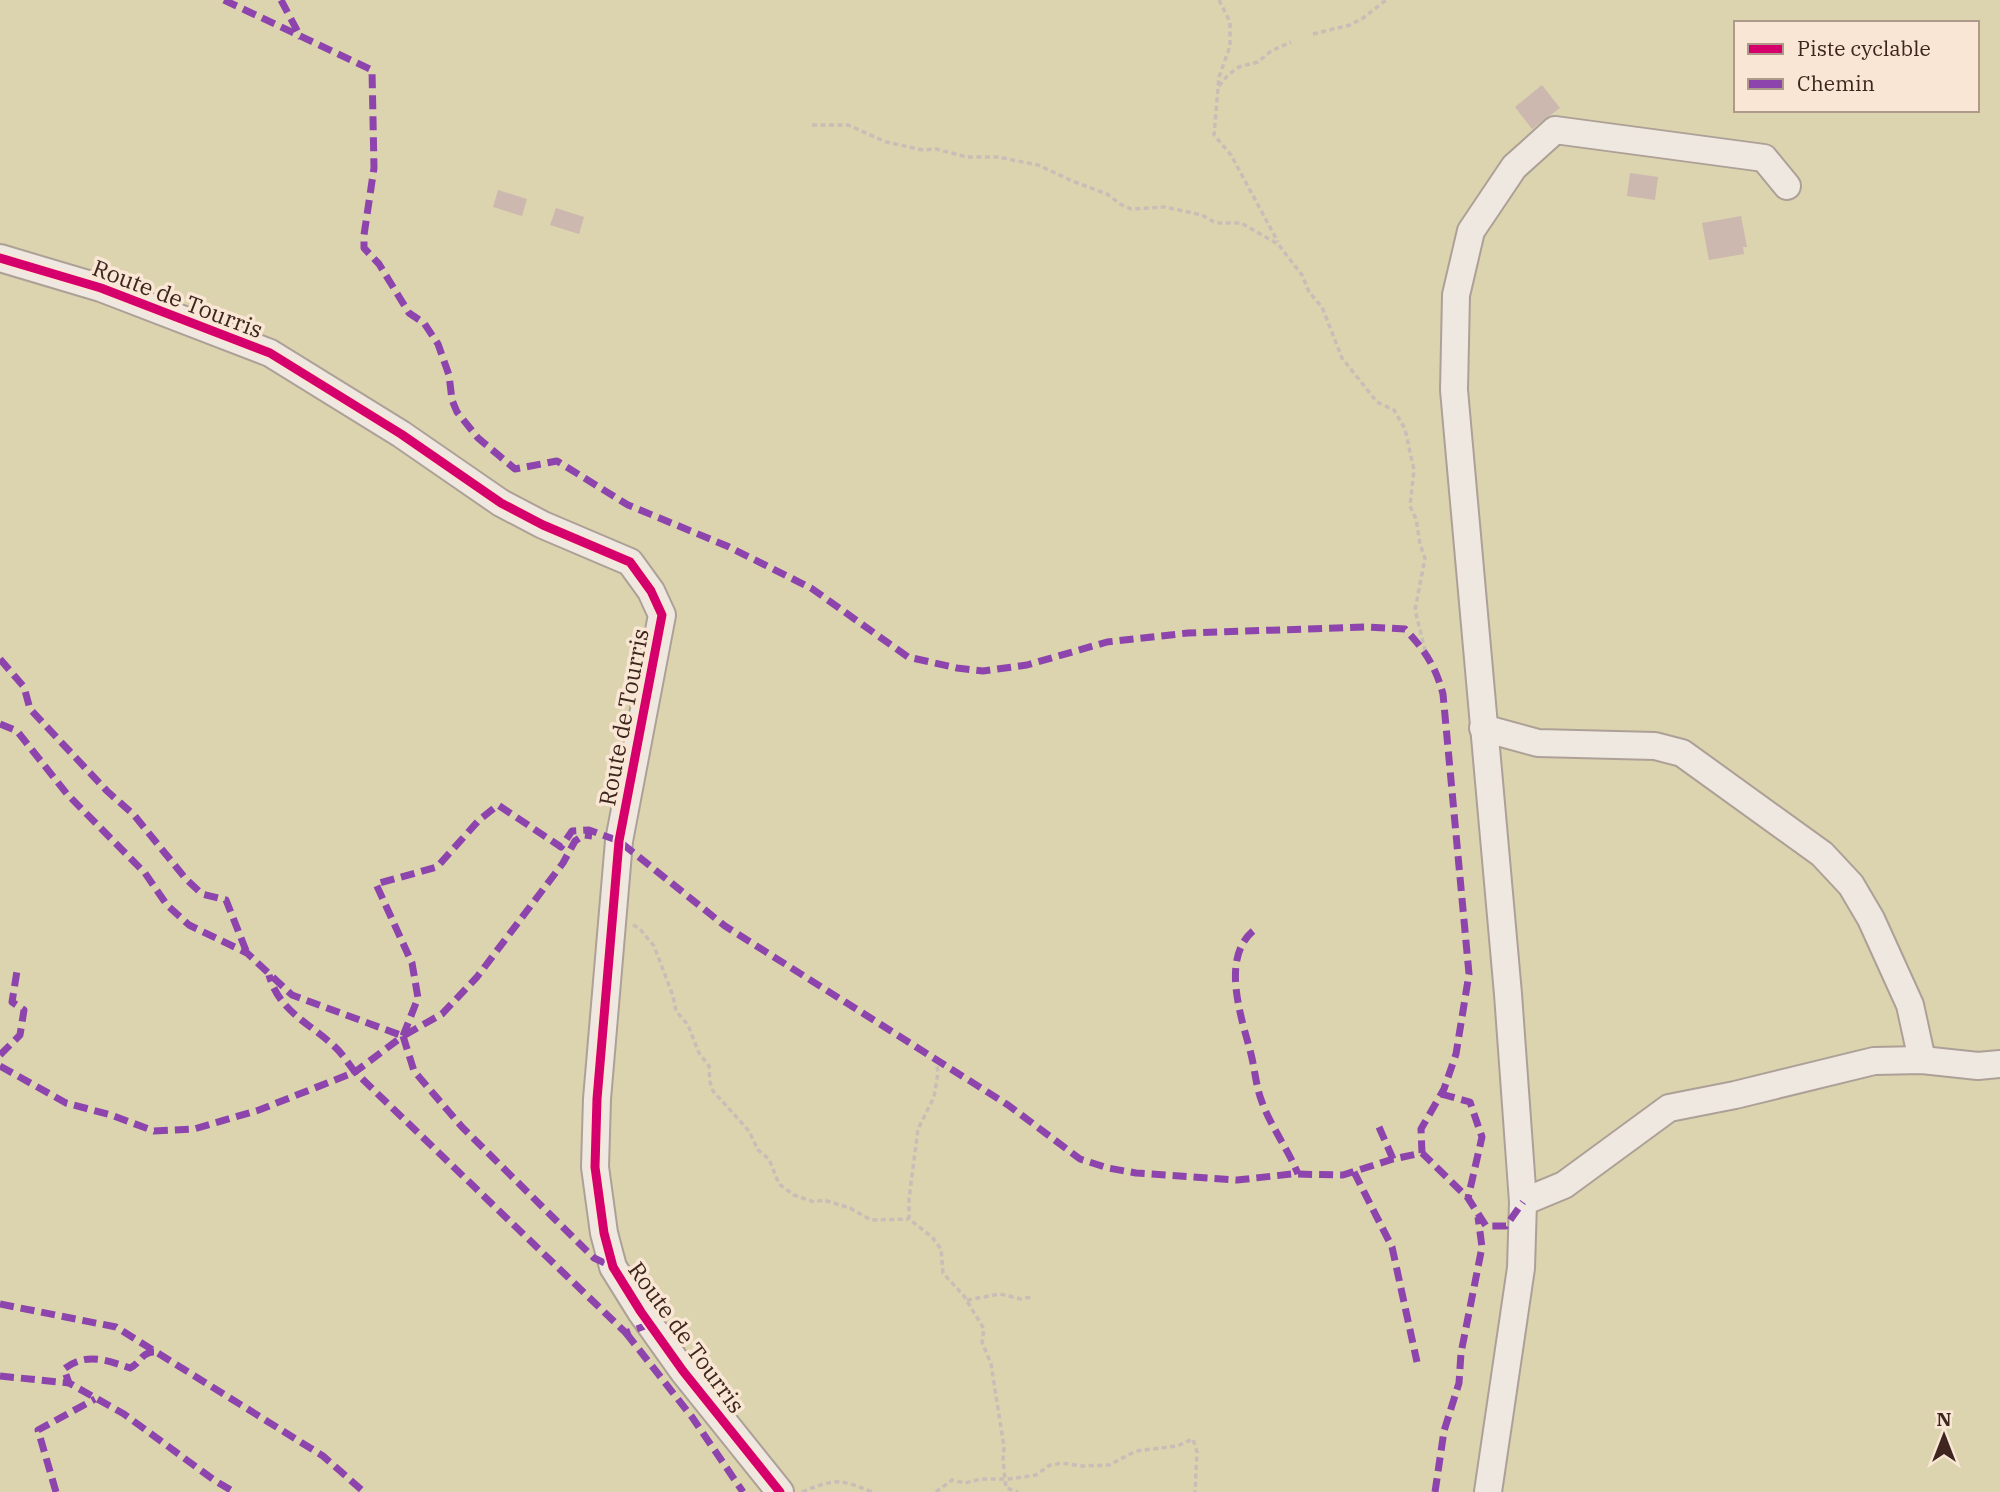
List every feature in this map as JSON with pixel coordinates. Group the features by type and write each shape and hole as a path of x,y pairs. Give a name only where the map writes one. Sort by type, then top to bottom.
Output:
{"street":[{"path":"1488,1492 1521,1268 1523,1202 1508,994 1454,390 1456,295 1472,231 1514,167 1555,130 1764,158 1787,186"},
{"name":"Route de Tourris","path":"0,258 101,288 270,353 401,434 501,503 543,525 630,562 651,591 662,615 619,841 597,1099 594,1167 604,1233 613,1267 683,1371 780,1492"},
{"path":"1483,728 1538,743 1655,746 1682,753 1822,853 1851,885 1871,919 1910,1005 1922,1060"},
{"path":"1523,1202 1563,1185 1669,1108 1874,1061 1922,1060 1978,1066 2000,1064"}],"path":[{"path":"1219,0 1230,22 1230,46 1219,77 1214,135 1231,155 1278,244 1322,307 1342,358 1377,402 1394,410 1405,429 1414,470 1410,506 1416,519 1425,558 1415,611 1426,654"},
{"path":"1313,34 1350,25 1386,0"},
{"path":"1218,88 1228,75 1239,67 1258,62 1271,51 1291,42"},
{"path":"812,125 848,125 886,142 923,150 936,149 967,157 998,157 1038,165 1107,194 1130,209 1165,207 1202,215 1216,223 1241,223 1278,244"},
{"path":"613,912 639,928 654,946 676,1010 688,1025 699,1053 709,1066 713,1091 749,1131 758,1150 769,1159 779,1184 793,1195 814,1202 824,1200 850,1208 872,1220 909,1219 932,1237 941,1249 943,1273 967,1300 984,1329 982,1342 991,1364 1004,1447 1004,1479 1006,1488 1018,1492"},
{"path":"909,1219 918,1129 934,1097 938,1073 936,1058"},
{"path":"967,1300 1000,1294 1021,1299 1031,1297"},
{"path":"936,1492 952,1480 965,1483 981,1479 1036,1475 1050,1465 1062,1463 1082,1466 1109,1465 1136,1451 1177,1446 1193,1439 1197,1452 1195,1492"},
{"path":"802,1492 833,1480 847,1482 872,1492"}],"shaded area":[{"path":"0,0 2000,0 2000,1492 0,1492"}],"building":[{"path":"1542,85 1560,108 1532,129 1515,107"},
{"path":"1630,173 1658,177 1655,200 1627,196"},
{"path":"498,190 527,199 522,216 493,207"},
{"path":"556,208 584,217 579,234 550,225"},
{"path":"1741,216 1747,247 1743,247 1744,254 1709,260 1702,223"}],"marked path":[{"path":"224,0 372,70 374,168 364,248 379,264 409,313 424,323 438,344 449,375 452,400 457,412 478,438 515,469 557,461 628,505 727,546 811,588 908,657 957,668 983,671 1027,665 1107,642 1188,633 1366,627 1405,629 1428,659 1443,694 1469,974 1456,1054 1444,1089 1421,1129 1422,1153"},
{"path":"281,0 301,38"},
{"path":"0,659 24,687 30,709 107,791 134,815 186,879 202,894 226,900 247,953"},
{"path":"0,724 17,731 67,794 145,873 167,905 189,925 247,953 292,995 403,1036 442,1014 477,977 563,863 575,841 584,835 592,836"},
{"path":"650,1324 626,1333 355,1072 403,1036 418,998 412,963 376,884 437,867 479,820 498,805 561,847 572,831 589,830 619,841 725,926 1008,1105 1080,1159 1136,1173 1237,1180 1292,1174 1343,1175 1422,1153 1468,1198 1486,1226 1506,1226 1523,1202"},
{"path":"1253,931 1243,943 1235,973 1239,1007 1260,1096 1298,1174"},
{"path":"0,1055 20,1035 24,1010 12,1002 17,971"},
{"path":"0,1066 66,1103 111,1115 154,1131 194,1129 259,1110 355,1072 337,1049 287,1007 269,975"},
{"path":"403,1036 414,1071 462,1127 594,1258 613,1267"},
{"path":"1441,1094 1470,1102 1482,1137 1468,1198"},
{"path":"1379,1127 1393,1159"},
{"path":"1354,1172 1392,1247 1417,1362"},
{"path":"1435,1492 1444,1431 1459,1383 1461,1353 1482,1247 1478,1217"},
{"path":"0,1304 116,1327 323,1456 364,1492"},
{"path":"626,1333 692,1417 743,1492"},
{"path":"154,1352 146,1354 130,1368 104,1360 88,1359 64,1369 69,1383 124,1414 234,1492"},
{"path":"0,1376 69,1383"},
{"path":"56,1492 38,1430 95,1399"}],"cycle path":[{"path":"0,258 101,288 270,353 401,434 501,503 543,525 630,562 651,591 662,615 619,841 597,1099 595,1167 604,1233 613,1267 641,1312 683,1371 780,1492"}]}
